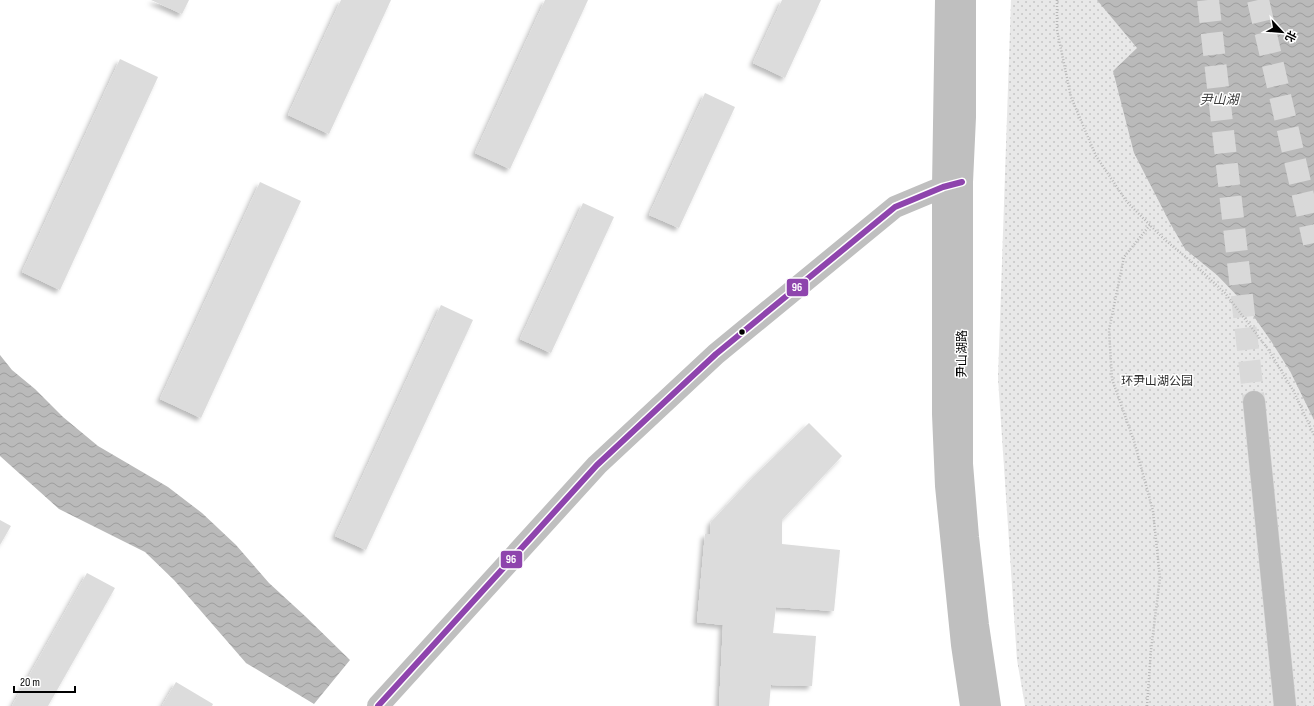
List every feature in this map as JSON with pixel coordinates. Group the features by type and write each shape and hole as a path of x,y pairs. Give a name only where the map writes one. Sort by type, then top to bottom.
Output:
{"highway":[{"path":"1254,402 1285,706"}],"main road":[{"name":"尹山湖路","path":"946,0 962,464 968,537 978,625 990,706"},
{"name":"尹山湖路","path":"965,0 965,117 952,185 943,414 946,486 962,645 971,706"},
{"path":"382,701 597,465 716,354 895,207 952,185"}],"path":[{"path":"1057,0 1057,30 1071,97 1096,156 1127,202 1165,240 1193,263 1225,293 1268,348 1294,392 1314,435"},
{"path":"1147,706 1151,650 1160,578 1153,511 1134,441 1112,379 1109,330 1124,258 1150,225"}],"green space":[{"name":"环尹山湖公园","path":"1011,0 1314,0 1314,706 1025,706 1017,660 998,378"}],"water":[{"name":"尹山湖","path":"1097,0 1314,0 1314,420 1290,371 1245,304 1217,275 1185,249 1170,223 1134,153 1113,71 1137,48"},
{"path":"0,355 12,370 35,389 63,417 98,446 168,487 202,513 236,545 269,583 350,660 314,704 246,663 174,580 145,552 59,509 0,456"}],"building":[{"path":"151,0 189,0 182,14"},
{"path":"341,0 391,0 329,134 288,115"},
{"path":"545,0 588,0 510,169 475,153"},
{"path":"782,0 821,0 785,78 753,63"},
{"path":"120,59 158,77 60,290 22,272"},
{"path":"705,93 735,107 679,228 649,215"},
{"path":"260,182 301,201 201,418 160,399"},
{"path":"583,203 614,217 551,353 520,339"},
{"path":"441,305 473,320 366,550 335,536"},
{"path":"809,423 842,456 782,520 782,544 840,550 834,611 776,607 773,633 816,636 812,686 771,685 769,706 719,706 723,625 697,622 705,534 710,534 711,522 753,477"},
{"path":"0,520 11,526 0,545"},
{"path":"87,573 115,588 48,706 12,706"},
{"path":"176,682 213,704 212,706 162,706"}],"tunnel":[{"path":"1208,0 1254,402"},
{"path":"1258,0 1314,243"}],"transit line":[{"name":"96","path":"378,706 597,465 716,354 895,207 943,187 962,182"}]}
